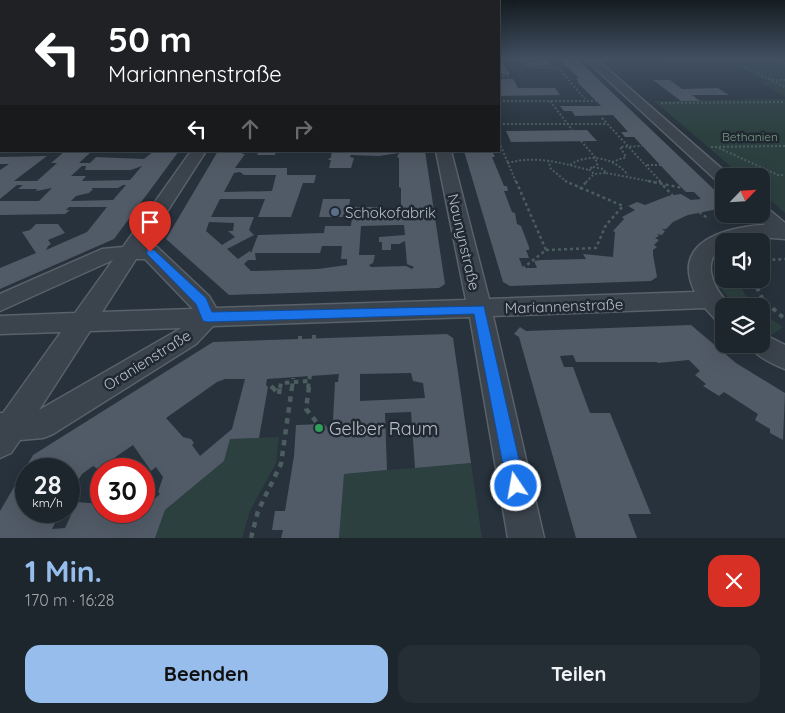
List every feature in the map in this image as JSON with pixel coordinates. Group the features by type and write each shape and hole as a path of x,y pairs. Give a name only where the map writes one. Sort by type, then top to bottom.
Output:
{"street":[{"path":"618,84 715,171"},
{"path":"4,432 83,322 198,152"},
{"name":"Naunynstraße","path":"444,152 480,309 526,538"},
{"path":"715,303 700,274 702,256 707,248 724,238 737,234 778,227"},
{"path":"0,303 109,254 150,252 202,302 208,317"},
{"name":"Mariannenstraße","path":"0,325 480,309 715,307"},
{"name":"Oranienstraße","path":"4,432 42,424 187,337 208,317"},
{"path":"770,349 785,358"}],"path":[{"path":"572,84 585,100"},
{"path":"500,100 596,101"},
{"path":"549,100 573,131"},
{"path":"640,104 785,102"},
{"path":"602,118 673,196"},
{"path":"500,124 608,124"},
{"path":"581,141 595,158 598,167"},
{"path":"500,144 546,250"},
{"path":"611,162 626,157 620,147 642,146"},
{"path":"717,146 778,175 785,175"},
{"path":"707,147 785,146"},
{"path":"508,163 530,158 548,160 588,170 594,174 606,173 628,176 665,186 683,188"},
{"path":"569,166 575,160 595,158 611,162 624,170 628,176"},
{"path":"522,268 546,250 596,248 603,229 613,214 623,206 580,189 555,174 548,160"},
{"path":"646,166 661,165"},
{"path":"588,170 591,167 598,167 605,170 606,173"},
{"path":"580,189 594,174"},
{"path":"699,212 709,218"},
{"path":"770,260 785,258"},
{"path":"756,288 763,300 785,319"},
{"path":"310,375 306,409 318,424"},
{"path":"271,386 279,394 281,382 293,380 309,381"},
{"path":"251,538 258,511 281,464 293,380"}],"green space":[{"path":"764,84 785,84 785,97"},
{"name":"Bethanien","path":"785,99 785,213 770,200 770,168 733,168 654,101"},
{"path":"722,288 742,288 748,298 729,298"},
{"path":"770,318 783,327 772,335 770,334"},
{"path":"279,437 276,463 250,511 242,538 155,538 165,510 224,461 230,439"},
{"path":"471,463 482,538 339,538 344,474"}],"building":[{"path":"500,84 516,84 518,88 555,88 560,95 500,96"},
{"path":"579,84 603,84 715,190 715,210 688,215 673,222 666,229 662,229 665,231 662,235 657,234 659,236 655,238 659,240 654,245 657,247 653,250 653,255 657,277 651,281 510,286 503,282 464,152 493,153 495,157 492,157 504,186 507,186 508,191 504,191 512,212 515,213 517,224 521,226 529,247 529,250 526,250 529,258 519,258 523,268 537,268 534,261 541,260 586,259 583,254 613,257 615,232 613,231 624,219 622,217 635,210 628,206 637,202 645,205 668,196 681,194 691,200 701,199 694,192 686,192 634,137 625,137 621,132 628,132 613,115 575,116 572,111 564,111 560,106 601,106"},
{"path":"658,84 675,84 682,89 718,88 729,95 692,95 700,101 681,101"},
{"path":"587,130 597,141 511,142 506,131"},
{"path":"64,152 91,152 79,163 90,163 96,157 144,159 153,152 178,152 114,239 0,289 0,268 36,253 22,232 30,230 36,224 58,224 65,233 48,240 51,244 46,250 87,232 107,207 69,207 66,210 70,210 65,214 0,215 0,201 39,201 52,188 36,191 37,189 18,189 23,185 17,185 0,199 0,170 9,164 0,164 0,157 47,156 14,181 37,181 57,163 51,163","holes":["82,166 86,166 85,170 131,170 142,166 130,180 82,181 86,176 71,176","126,185 113,200 71,201 76,196 89,193 93,189 91,188 118,188"]},
{"path":"217,152 243,152 242,154 245,154 235,168 287,168 287,175 316,175 314,183 303,183 291,217 258,217 265,199 220,199 211,217 254,217 249,230 254,235 227,249 238,259 250,251 251,253 258,235 324,233 325,226 351,226 352,217 319,217 323,199 350,199 349,210 353,207 375,207 401,210 399,158 397,157 399,153 379,156 351,155 350,157 354,158 351,168 329,168 331,160 328,160 332,152 425,152 445,284 439,288 229,295 166,239","holes":["240,172 244,175 276,175 272,191 224,192 234,173","209,222 234,223 233,231 228,231 235,237 222,245 206,231","404,225 405,235 379,237 379,242 382,242 382,250 391,250 391,244 399,244 405,241 407,264 414,267 412,269 406,266 371,267 369,265 373,263 375,255 359,255 361,226","322,246 342,246 341,259 347,259 347,265 318,269 251,271 244,264 248,260 256,260 255,253 320,253"]},
{"path":"276,152 275,155 257,155 258,153 254,153"},
{"path":"691,325 715,345 715,353 724,353 736,363 785,393 783,440 770,433 770,429 755,420 758,414 724,392 719,396 703,386 706,384 695,375 700,371 689,360 658,363 576,362 573,355 560,356 564,367 573,367 590,413 610,413 651,514 628,514 637,538 576,538 519,337 514,334 520,327 526,331"},
{"path":"447,334 453,338 471,463 415,468 411,412 385,413 387,470 344,474 339,538 281,538 283,530 272,530 275,511 285,511 294,456 296,425 324,424 330,430 336,430 336,420 333,420 335,382 338,382 339,374 267,379 266,385 268,387 259,438 230,439 224,461 165,510 155,538 0,538 0,511 15,486 15,523 55,523 52,529 65,528 67,523 80,523 80,502 90,503 90,523 155,523 155,498 160,494 158,492 163,477 155,468 155,458 142,458 133,445 114,458 90,458 90,468 80,477 80,458 31,458 33,455 213,342","holes":["411,373 413,381 423,383 425,398 360,401 360,374","225,379 245,379 232,429 200,456 192,445 194,443 191,439 183,437 166,418 217,382"]}],"place":[{"name":"Schokofabrik","path":"335,212"},
{"name":"Gelber Raum","path":"319,428"}],"route":[{"path":"150,252 202,302 208,317 480,309 516,486"}]}
